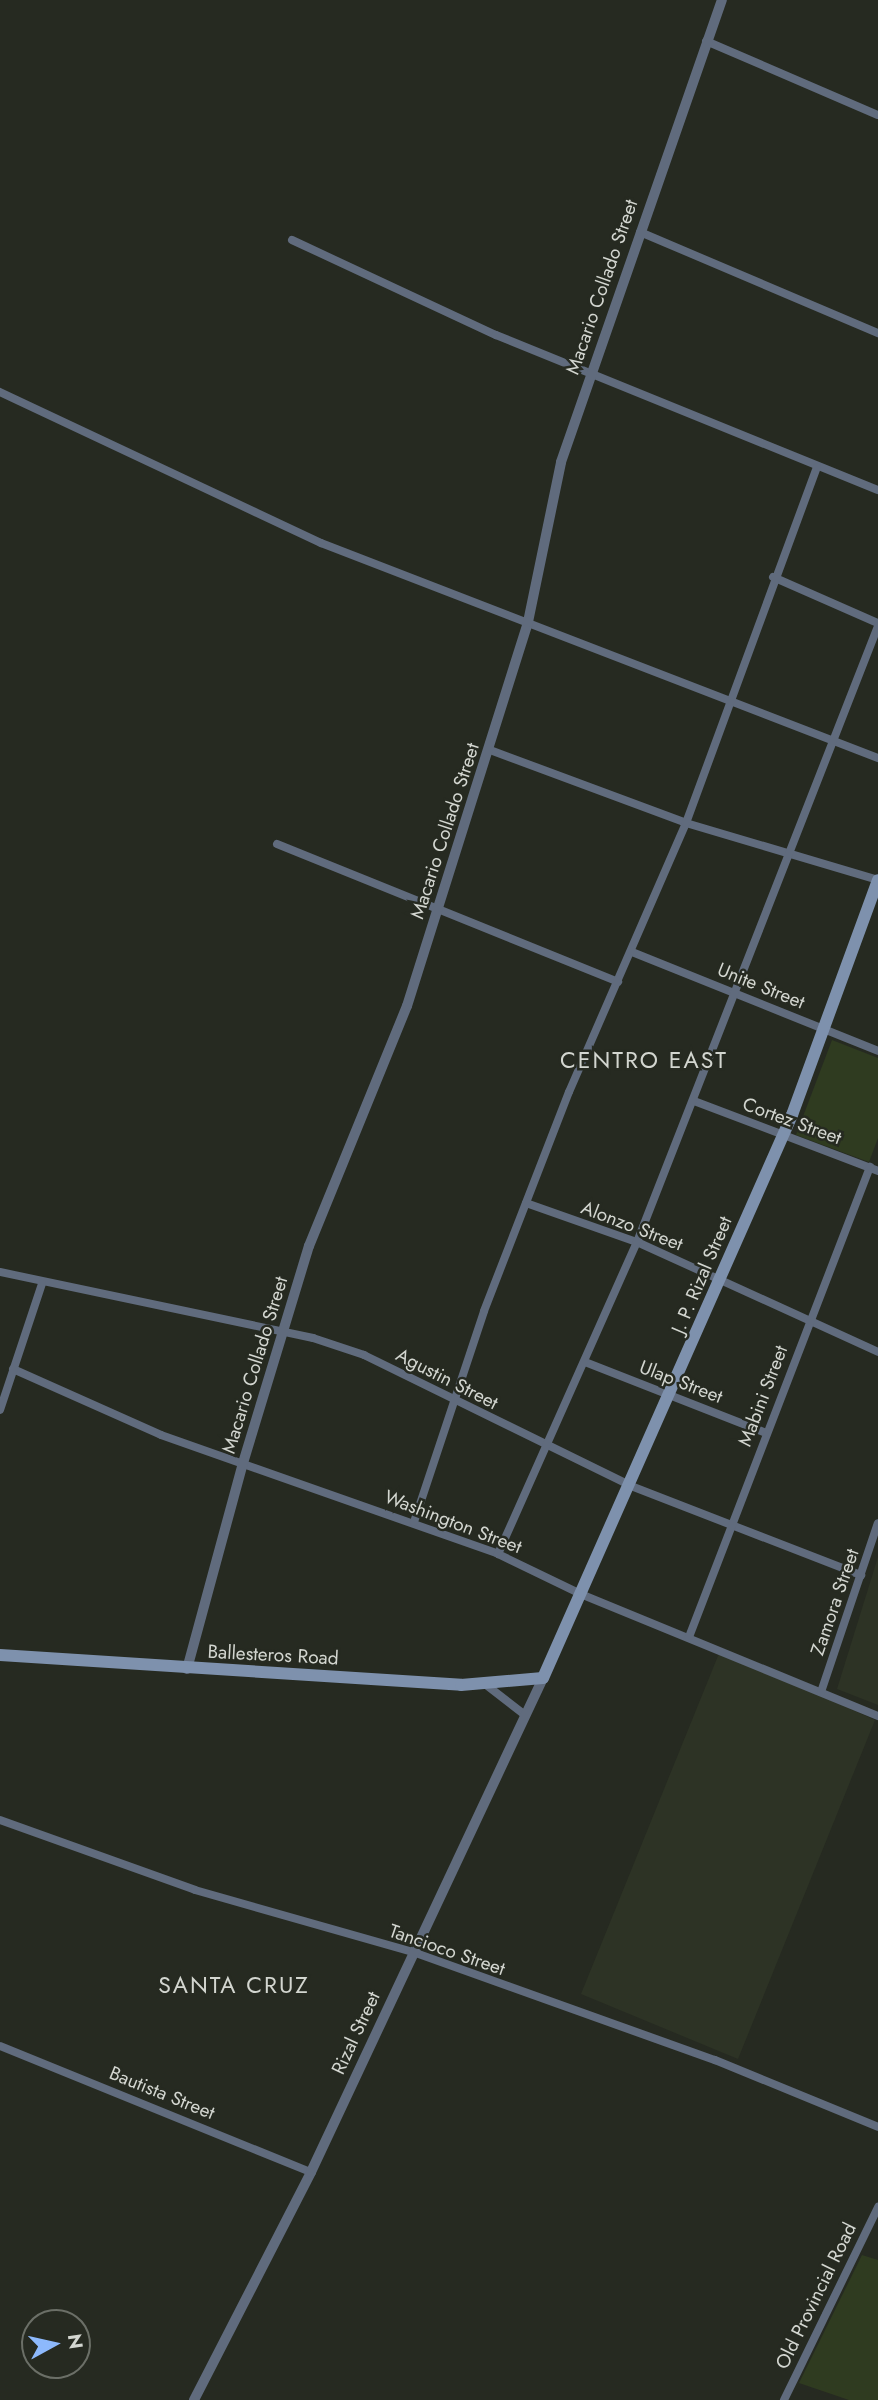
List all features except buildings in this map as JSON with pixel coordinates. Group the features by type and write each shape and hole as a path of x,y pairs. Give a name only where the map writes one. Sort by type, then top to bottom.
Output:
{"main road":[{"name":"J. P. Rizal Street","path":"543,1678 672,1394 783,1135 878,880"},
{"name":"Ballesteros Road","path":"0,1655 187,1669 485,1684 543,1678"}],"street":[{"name":"Macario Collado Street","path":"187,1669 243,1462 318,1220 390,1055 437,906 491,750 528,622 561,462 722,0"},
{"path":"706,41 878,115"},
{"path":"640,232 878,333"},
{"path":"292,240 496,335 878,490"},
{"path":"0,392 310,538 878,758"},
{"path":"414,1522 452,1398 526,1203 686,822 731,702 773,577 817,467"},
{"path":"498,1554 637,1242 737,995 878,624 773,577"},
{"path":"491,750 686,822 878,880"},
{"path":"277,844 437,906 618,982"},
{"name":"Unite Street","path":"632,952 878,1051"},
{"name":"Cortez Street","path":"694,1101 874,1169"},
{"name":"Mabini Street","path":"689,1637 809,1318 874,1169"},
{"name":"Alonzo Street","path":"526,1203 637,1242 809,1318 878,1352"},
{"name":"Agustin Street","path":"0,1272 42,1284 313,1338 364,1355 546,1447 631,1486 732,1522 861,1575"},
{"path":"0,1410 42,1284"},
{"name":"Ulap Street","path":"584,1362 672,1394 766,1433"},
{"name":"Washington Street","path":"13,1369 161,1435 414,1522 498,1554 583,1595 878,1716"},
{"name":"Zamora Street","path":"821,1692 878,1523"},
{"name":"Rizal Street","path":"194,2400 311,2172 543,1678"},
{"path":"485,1684 525,1715"},
{"name":"Tancioco Street","path":"0,1819 195,1890 413,1952 715,2060 878,2127"},
{"name":"Bautista Street","path":"0,2046 311,2172"},
{"name":"Old Provincial Road","path":"784,2400 878,2207"}],"shaded area":[{"path":"878,1557 878,1705 837,1689"},
{"path":"720,1651 875,1720 738,2059 581,1994"}],"green space":[{"path":"832,1040 878,1058 878,1138 869,1162 796,1135"},
{"path":"862,2255 878,2260 878,2400 849,2400 799,2383"}],"district":[{"name":"CENTRO EAST","path":"644,1060"},
{"name":"SANTA CRUZ","path":"234,1985"}]}
